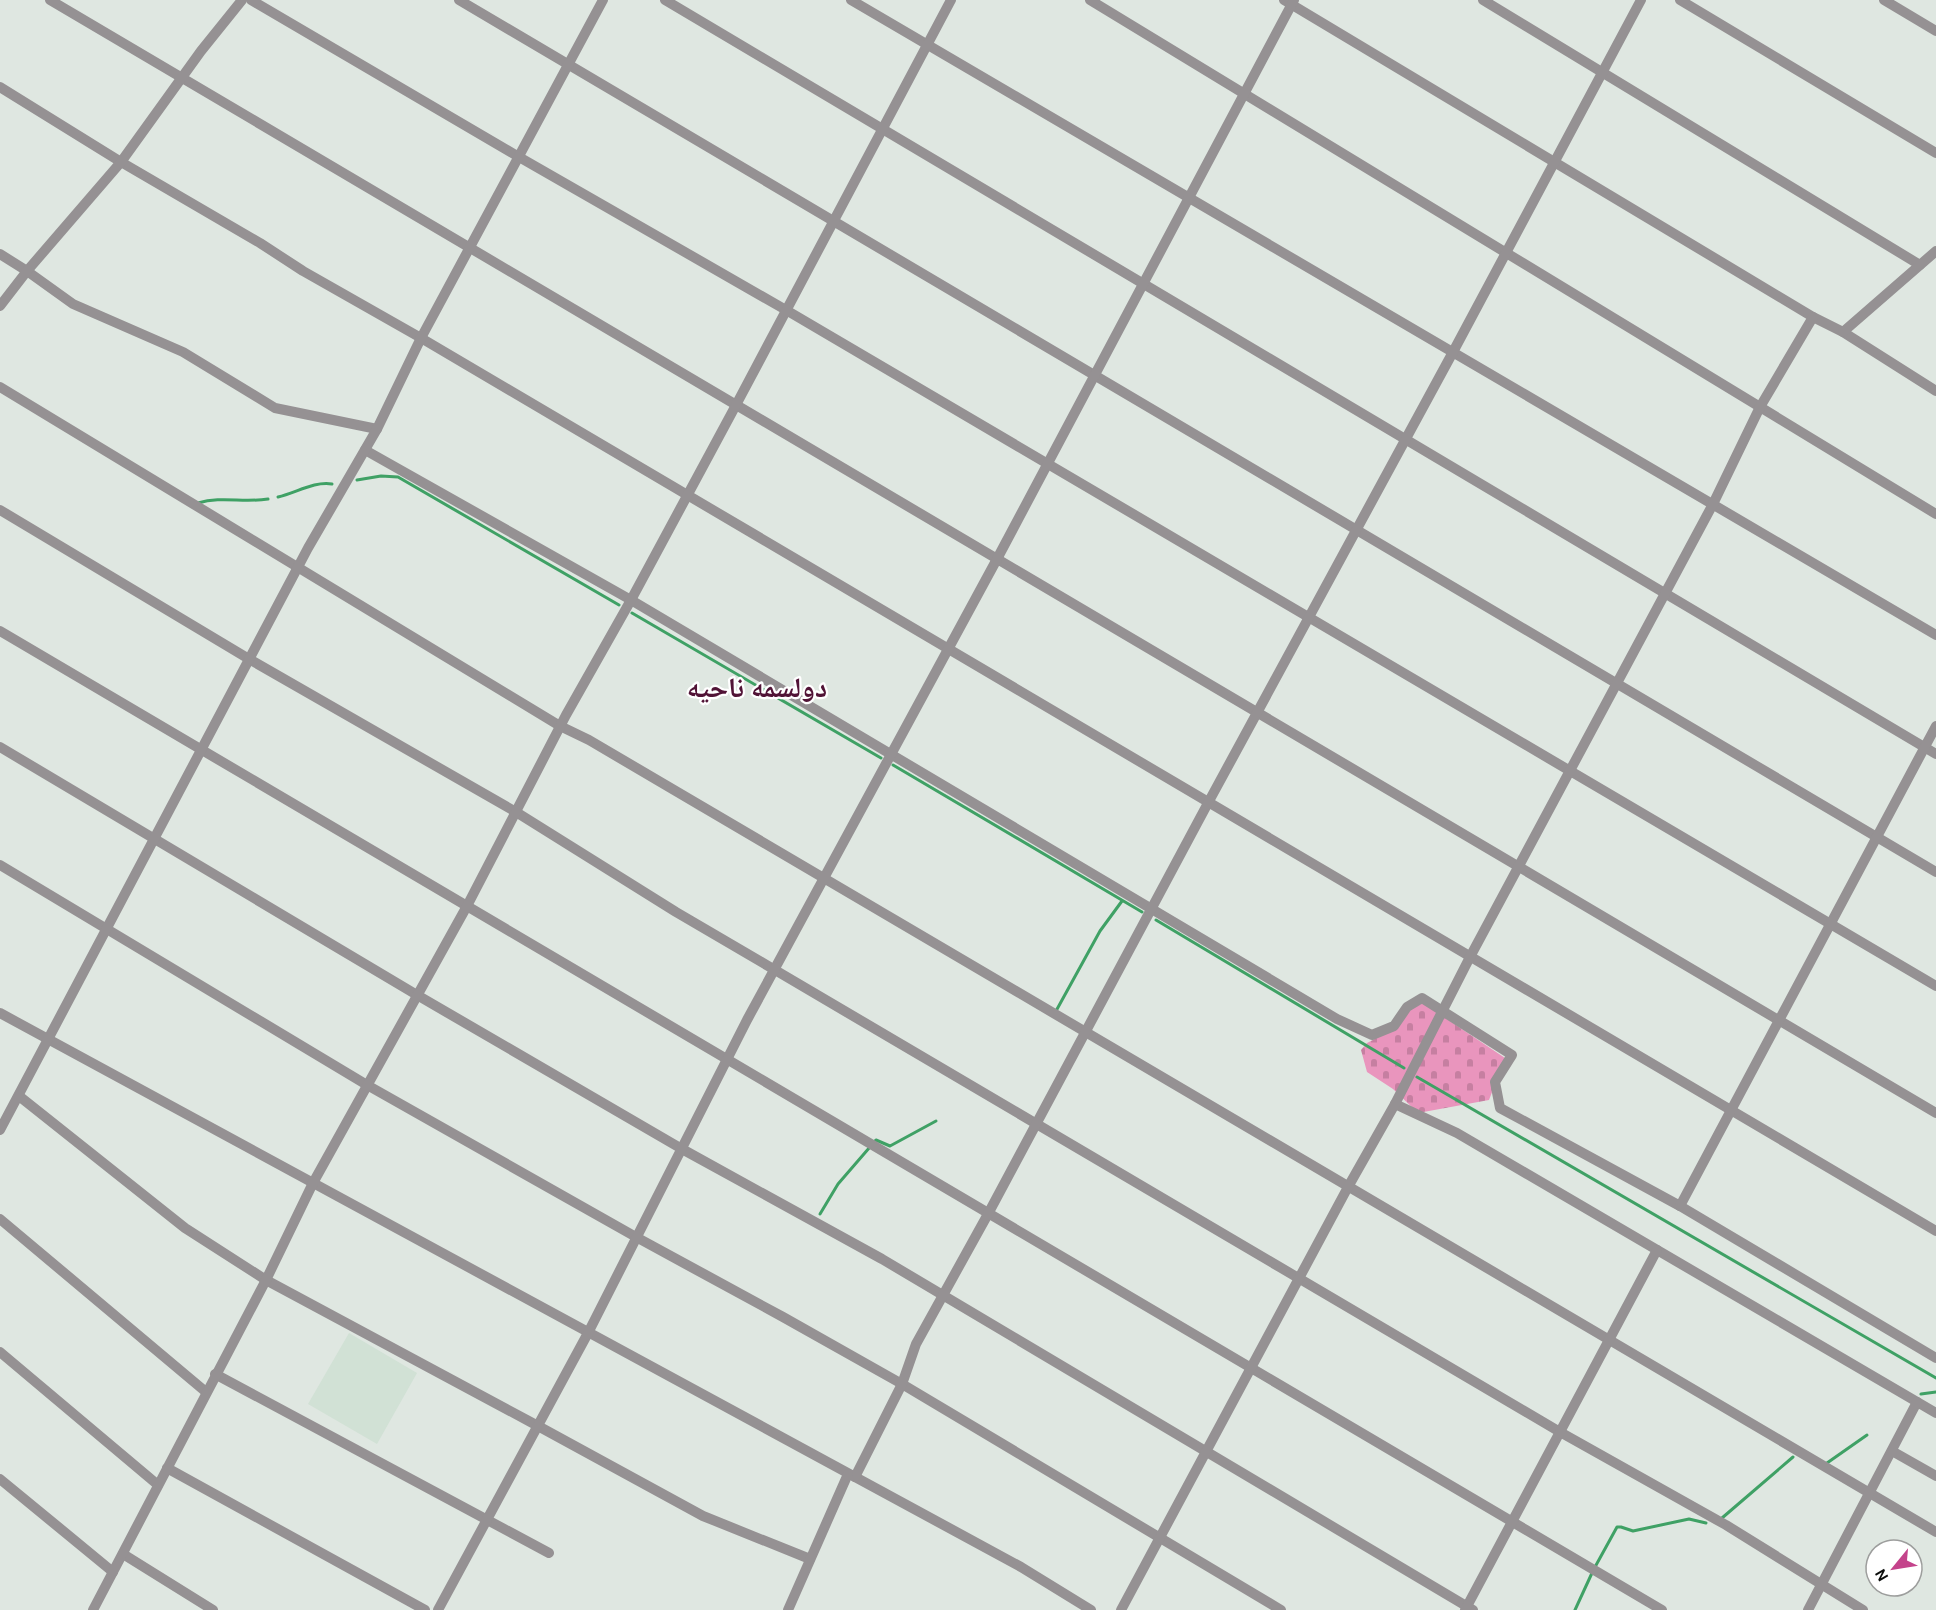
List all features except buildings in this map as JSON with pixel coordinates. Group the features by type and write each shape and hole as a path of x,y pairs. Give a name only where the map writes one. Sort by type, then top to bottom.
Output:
{"street":[{"path":"50,0 1936,1113"},
{"path":"0,306 27,270 121,162 181,77 242,0"},
{"path":"251,0 786,310 1936,986"},
{"path":"459,0 1936,873"},
{"path":"0,1130 297,568 377,429 421,338 603,0"},
{"path":"665,0 1936,754"},
{"path":"851,0 1936,635"},
{"path":"93,1610 266,1280 312,1183 467,906 560,726 631,600 951,0"},
{"path":"1090,0 1936,514"},
{"path":"1483,0 1920,265"},
{"path":"788,1610 810,1559 902,1384 916,1344 1454,352 1641,0"},
{"path":"1680,0 1936,153"},
{"path":"1884,0 1936,31"},
{"path":"438,1610 588,1332 727,1060 1245,93 1290,2 1813,317 1843,332 1936,391"},
{"path":"0,87 121,162 260,243 303,272 421,338 1936,1232"},
{"path":"1843,332 1936,251"},
{"path":"0,254 27,270 73,304 183,352 275,408 377,429"},
{"path":"1121,1610 1348,1186 1395,1104 1470,957 1713,504 1760,407 1813,317"},
{"path":"0,387 560,726 589,740 1936,1532"},
{"path":"364,450 631,600 1337,1019 1372,1035 1394,1026 1407,1007 1422,998 1443,1010 1512,1055 1495,1082 1500,1108 1680,1206 1936,1358"},
{"path":"0,510 249,659 516,812 676,912 1560,1432 1726,1525 1863,1610"},
{"path":"0,631 1662,1610"},
{"path":"1680,1206 1936,726"},
{"path":"0,747 417,995 682,1149 882,1259 1468,1609 1657,1250"},
{"path":"0,865 367,1085 902,1384 1281,1610"},
{"path":"0,1013 1021,1567 1091,1610"},
{"path":"19,1096 185,1227 266,1280 703,1516 810,1559"},
{"path":"1395,1104 1456,1133 1936,1413"},
{"path":"0,1219 206,1392"},
{"path":"0,1352 158,1485"},
{"path":"216,1374 549,1554"},
{"path":"1808,1610 1917,1402"},
{"path":"1892,1451 1936,1476"},
{"path":"167,1468 425,1610"},
{"path":"0,1479 113,1572"},
{"path":"123,1554 213,1610"}],"shaded area":[{"path":"349,1333 417,1373 377,1444 308,1404"}],"green space":[{"path":"1423,1003 1505,1058 1489,1100 1418,1113 1393,1089 1367,1072 1361,1050 1367,1043 1396,1028 1411,1009"}],"waterway":[{"path":"357,480 381,476 398,477 619,605"},
{"path":"278,497 312,486 332,484"},
{"path":"198,503 216,500 268,499"},
{"path":"632,613 881,758"},
{"path":"893,765 1142,912"},
{"path":"1056,1011 1100,931 1122,901"},
{"path":"1156,920 1404,1068"},
{"path":"1417,1077 1936,1378"},
{"path":"820,1214 838,1184 876,1140 890,1146 936,1121"},
{"path":"1921,1394 1936,1392"},
{"path":"1827,1463 1867,1435"},
{"path":"1722,1518 1793,1457"},
{"path":"1595,1567 1617,1527 1633,1531 1689,1519 1706,1523"},
{"path":"1575,1610 1592,1573"}],"district":[{"name":"دولسمه ناحیه","path":"757,687"}]}
